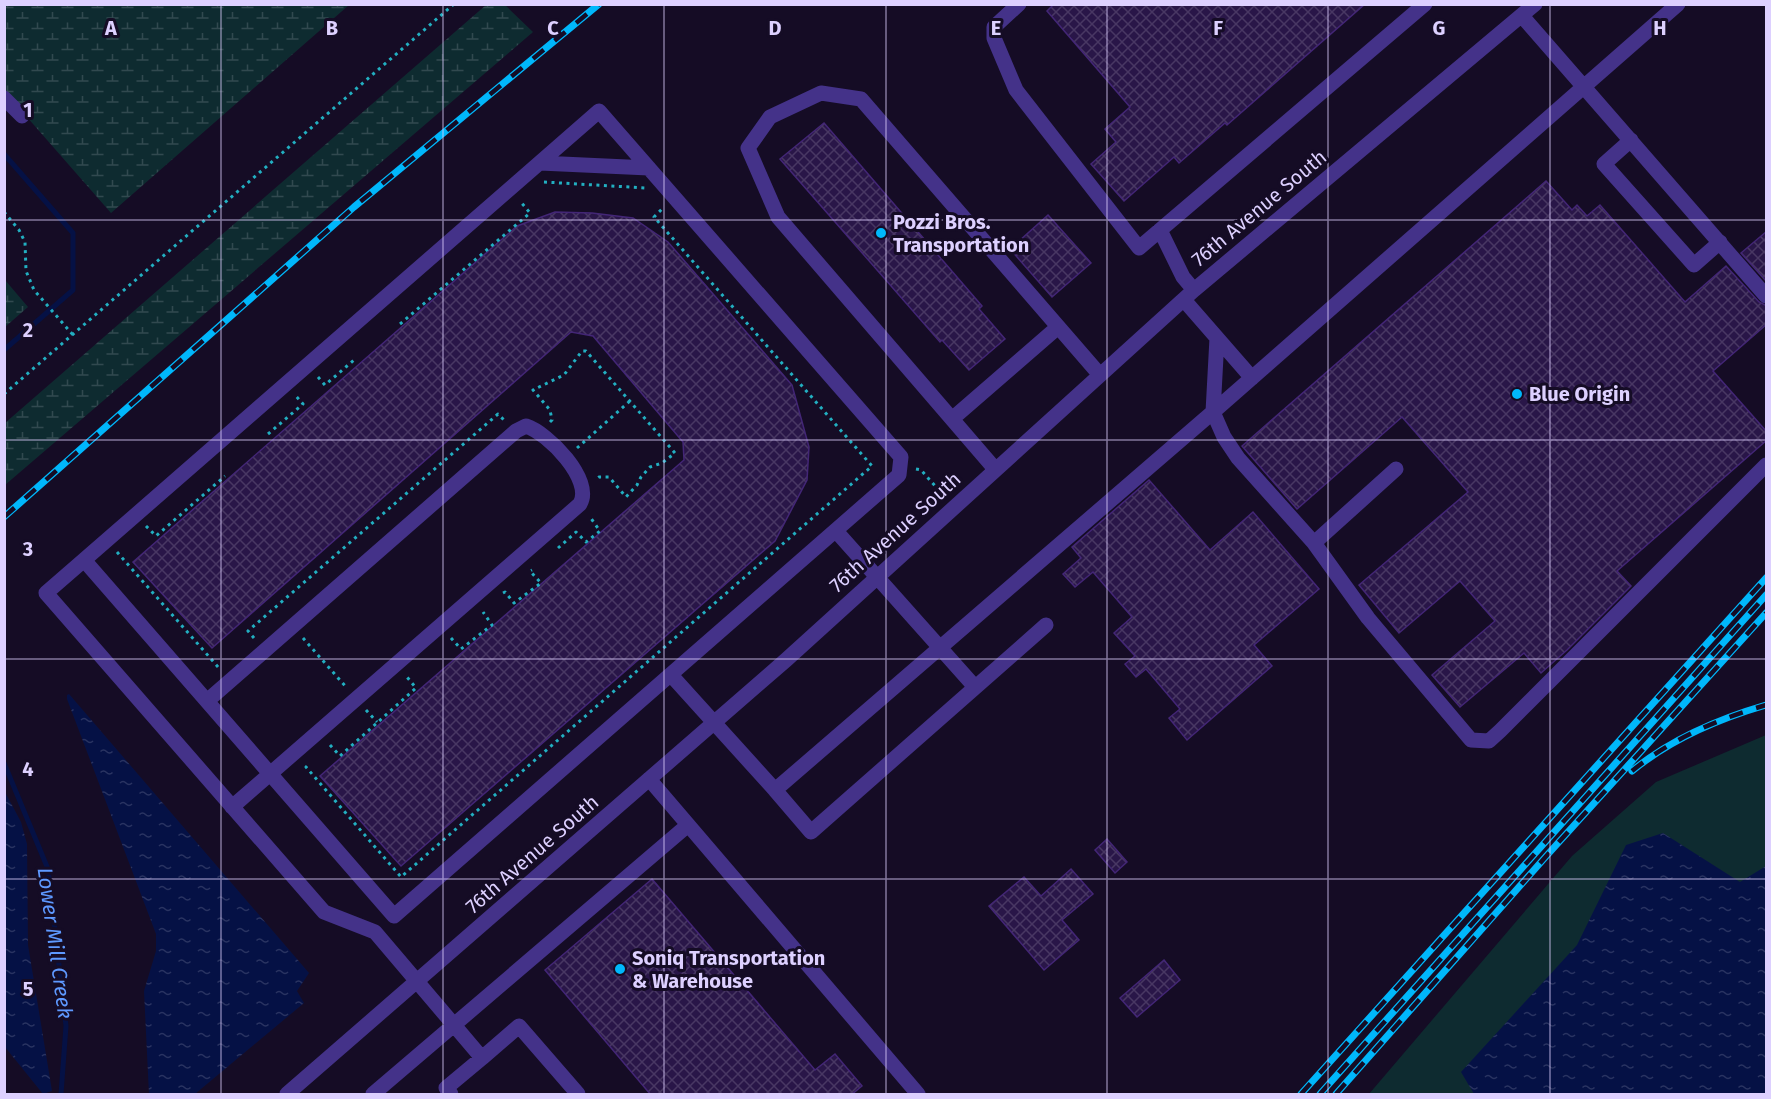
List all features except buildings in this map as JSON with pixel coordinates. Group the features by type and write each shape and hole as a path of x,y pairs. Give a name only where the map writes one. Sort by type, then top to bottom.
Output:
{"street":[{"path":"1019,4 994,27 994,38 1016,90 1139,248 1425,4"},
{"name":"76th Avenue South","path":"287,1095 649,780 1189,295 1535,4"},
{"path":"775,790 1213,412 1678,4"},
{"path":"1522,16 1767,296"},
{"path":"995,469 778,217 748,148 770,117 821,93 861,99 1100,375"},
{"path":"4,98 22,116"},
{"path":"84,560 394,916 899,475 901,457 599,111 46,593 324,912 375,932 482,1058"},
{"path":"1631,140 1604,164 1694,266 1720,242"},
{"path":"540,163 649,168"},
{"path":"1160,230 1183,277 1189,295 1217,338 1251,378"},
{"path":"952,419 1058,327"},
{"path":"1217,338 1213,412 1224,437 1238,458 1314,543 1368,618 1471,740 1489,741 1767,465"},
{"path":"207,701 516,431 526,426 542,434 576,471 583,499 579,504 232,807"},
{"path":"1314,543 1396,469"},
{"path":"836,531 975,687"},
{"path":"670,675 811,832 1046,625"},
{"path":"649,780 918,1095"},
{"path":"373,1095 688,825"},
{"path":"451,1095 446,1088 519,1026 578,1095"}],"path":[{"path":"4,394 454,4"},
{"path":"540,182 649,188"},
{"path":"400,324 530,213 519,200 526,194"},
{"path":"314,760 306,767 401,877 872,466 654,217 665,206 660,200"},
{"path":"4,212 26,242 26,271 34,290 72,335"},
{"path":"546,424 552,420 550,410 533,390 564,375 582,351 586,351 675,453 662,463 650,467 626,497 609,477 599,477 594,483"},
{"path":"315,374 325,385 354,360"},
{"path":"268,434 303,404 293,393"},
{"path":"576,449 630,401"},
{"path":"258,642 248,631 498,414 507,424"},
{"path":"138,532 146,525 156,536 225,476"},
{"path":"553,552 576,532 586,542 600,531 589,519 592,513"},
{"path":"124,545 116,552 223,672"},
{"path":"498,599 505,592 514,603 541,583 530,571 538,565"},
{"path":"451,638 461,649 492,625 482,613 490,606"},
{"path":"276,607 377,723"},
{"path":"322,752 330,745 340,756 416,688 407,677 416,669"}],"green space":[{"path":"4,5 349,5 111,213 5,92"},
{"path":"486,5 505,5 533,32 5,485 5,423"},
{"path":"5,280 28,307 4,327"},
{"path":"1766,735 1766,1094 1369,1094 1572,856 1656,782"}],"water":[{"path":"69,694 309,973 297,991 304,1003 195,1094 149,1094 144,991 156,951 156,934 67,699"},
{"path":"5,792 21,822 27,844 28,945 52,1091 43,1094 5,1047"},
{"path":"1663,833 1740,882 1766,866 1766,1094 1474,1094 1461,1072 1577,945 1626,845"}],"waterway":[{"name":"Lower Mill Creek","path":"4,154 73,233 73,290 4,350"},
{"name":"Lower Mill Creek","path":"4,763 48,869 66,1026 61,1094"}],"railway":[{"path":"4,517 354,207 599,4"},
{"path":"1301,1094 1766,578"},
{"path":"1320,1094 1766,595"},
{"path":"1336,1094 1549,853 1766,613"},
{"path":"1632,771 1663,749 1696,731 1766,705"}],"place":[{"name":"Pozzi Bros. Transportation","path":"881,233"},
{"name":"Blue Origin","path":"1517,394"},
{"name":"Soniq Transportation & Warehouse","path":"620,969"}]}
